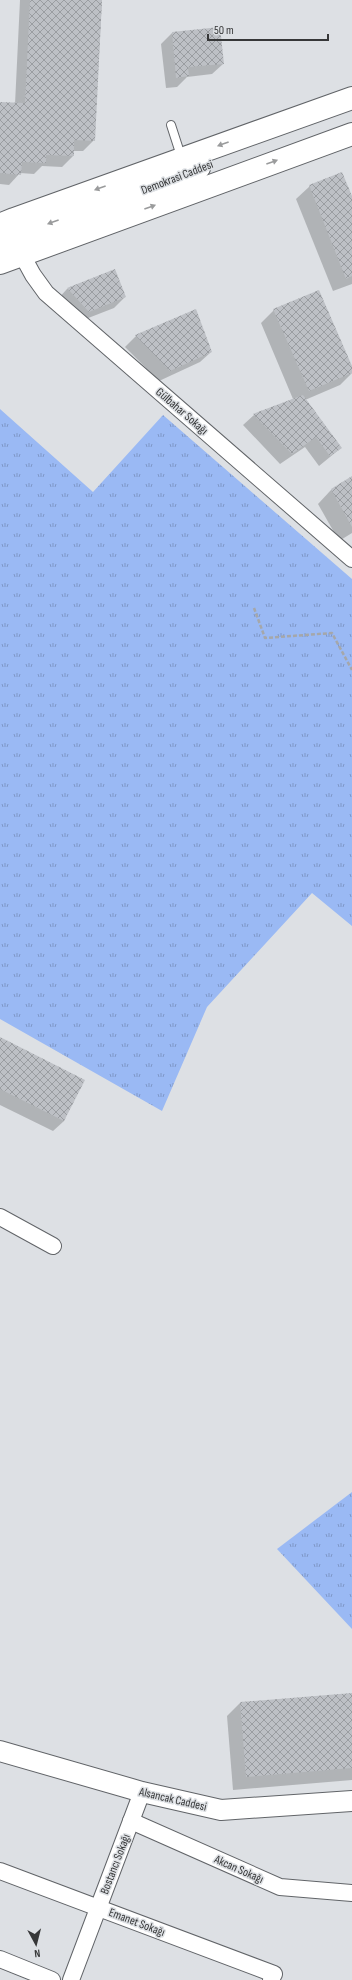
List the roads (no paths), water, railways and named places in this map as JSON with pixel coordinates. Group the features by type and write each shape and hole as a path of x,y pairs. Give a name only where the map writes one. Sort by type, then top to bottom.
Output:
{"main road":[{"path":"0,229 4,223 14,218 185,165 352,98"},
{"name":"Demokrasi Caddesi","path":"0,241 185,165 352,110"},
{"name":"Demokrasi Caddesi","path":"0,263 352,134"},
{"path":"0,246 12,256 22,255"}],"street":[{"name":"Gülbahar Sokağı","path":"22,255 33,275 46,293 352,559"},
{"path":"0,1216 53,1246"},
{"name":"Alsancak Caddesi","path":"0,1751 142,1792 221,1810 352,1801"},
{"name":"Bostancı Sokağı","path":"71,1980 142,1792"},
{"name":"Akcan Sokağı","path":"131,1822 280,1887 352,1893"},
{"name":"Emanet Sokağı","path":"0,1871 272,1977"},
{"path":"0,1959 52,1980"}],"lane":[{"path":"171,125 185,165"}]}
